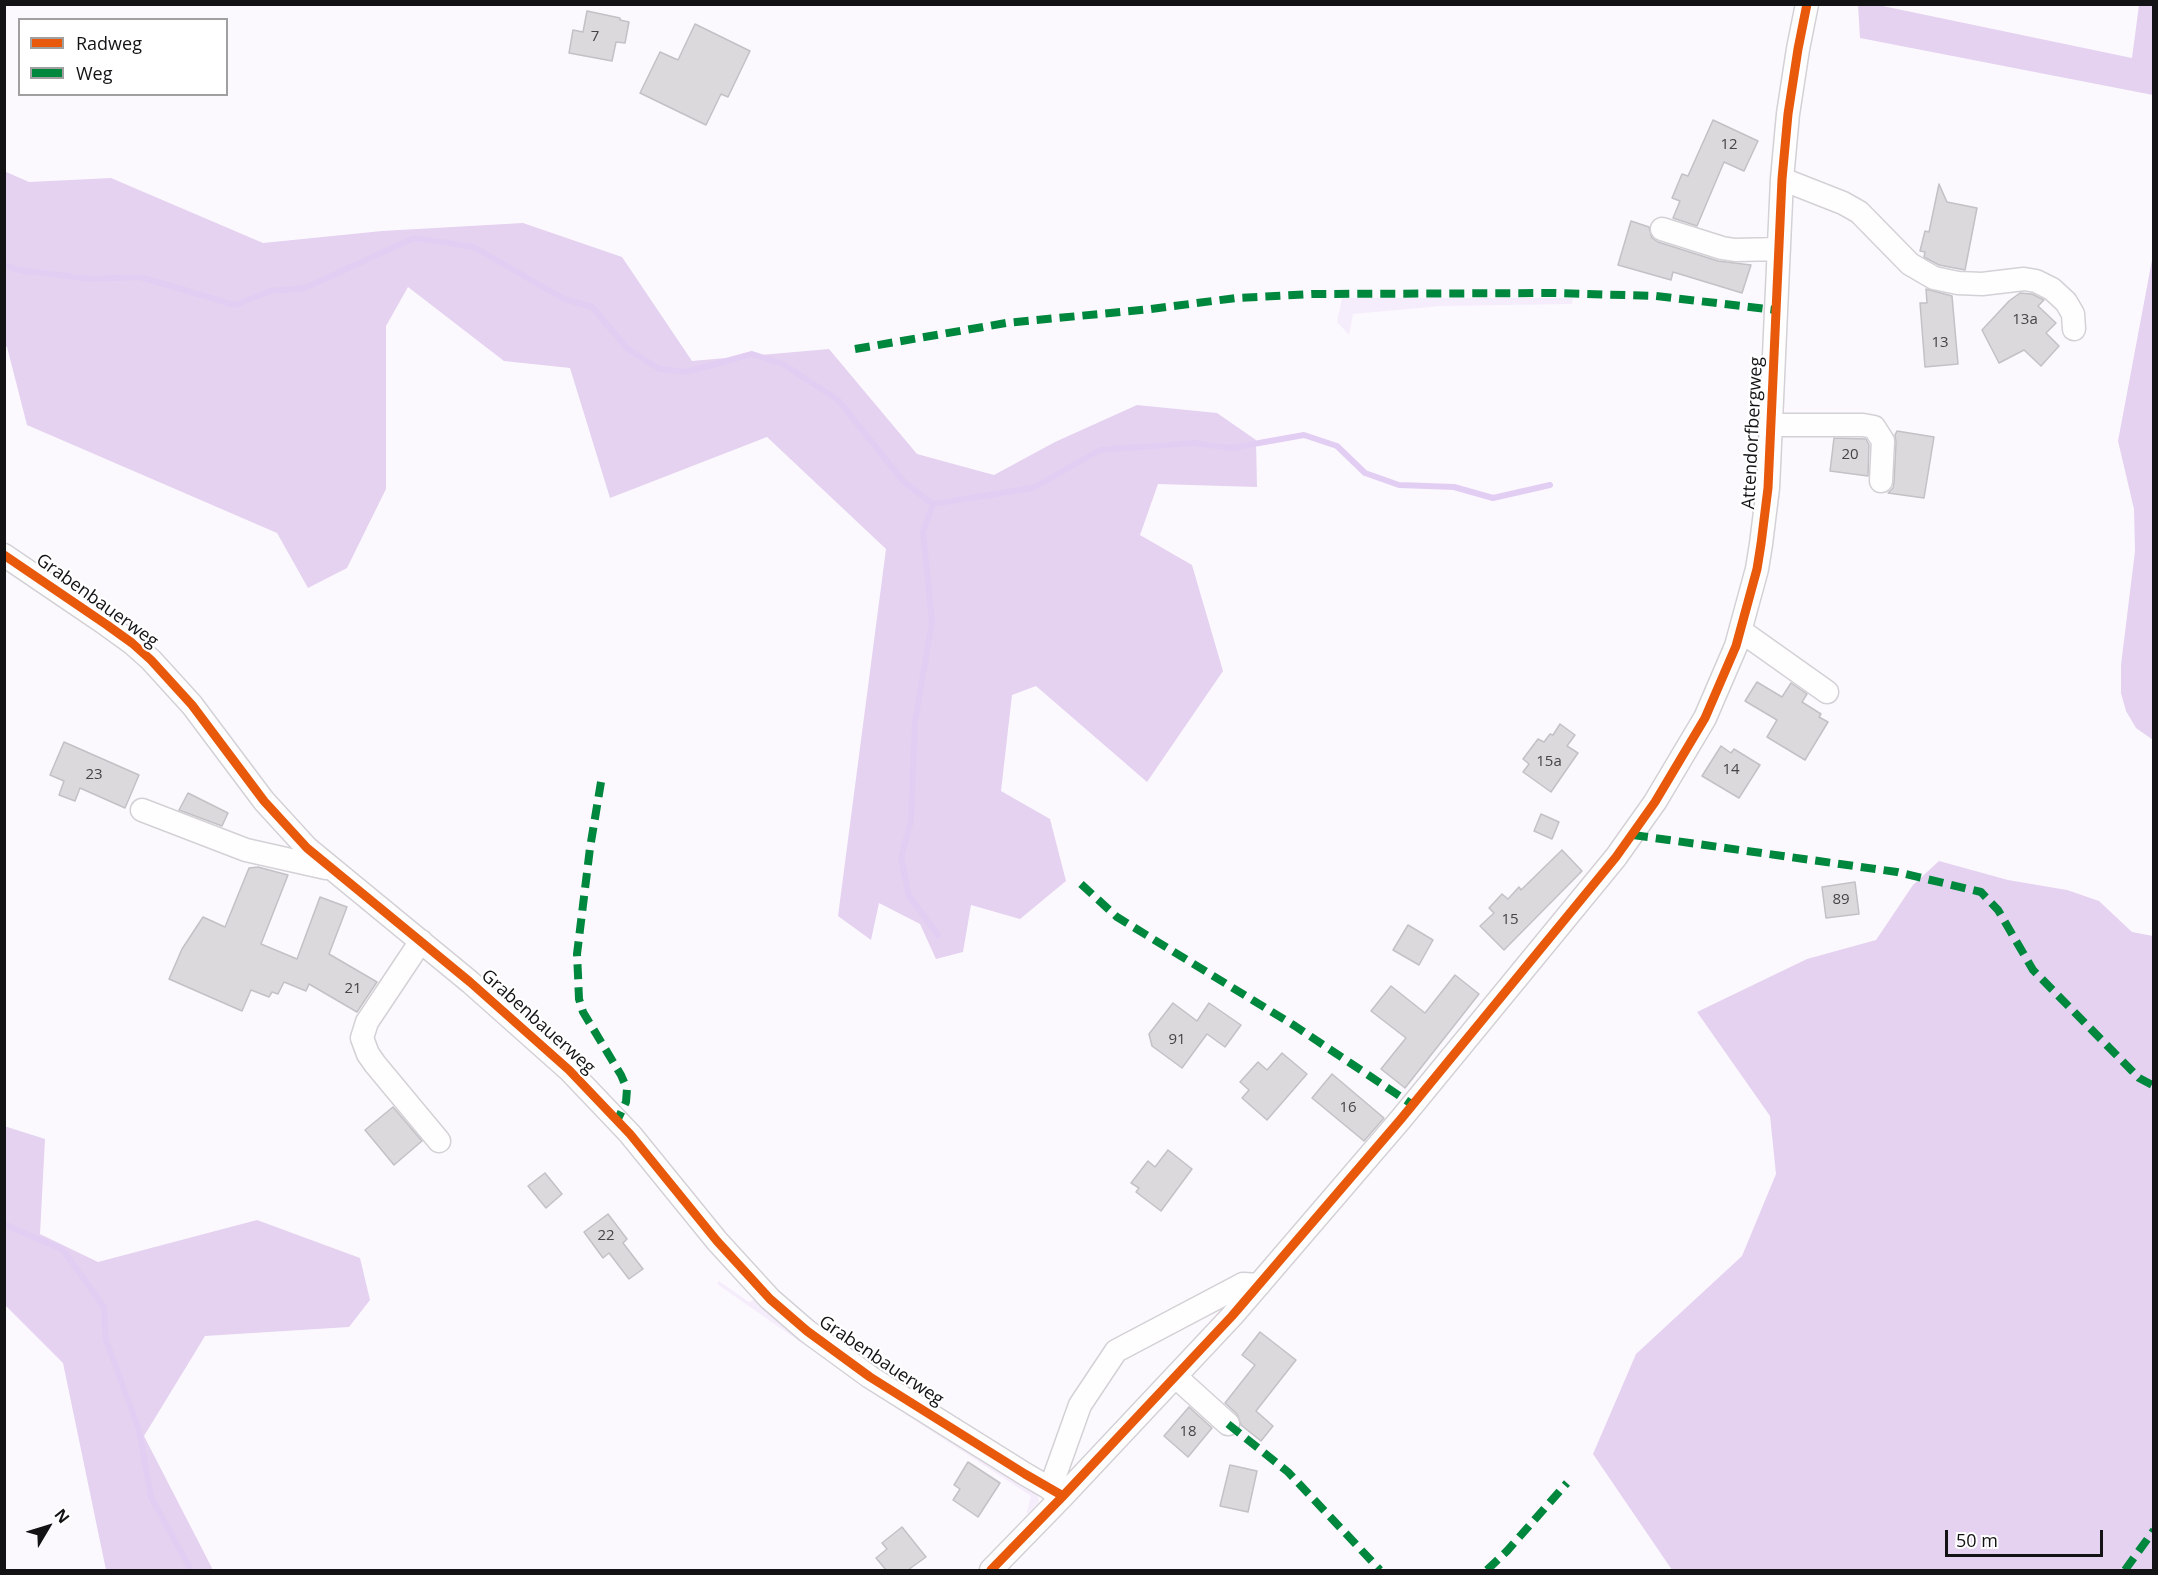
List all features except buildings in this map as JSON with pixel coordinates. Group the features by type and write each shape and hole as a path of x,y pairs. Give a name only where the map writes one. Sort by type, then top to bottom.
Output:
{"street":[{"name":"Attendorfbergweg","path":"991,1570 1057,1492 1176,1377 1259,1285 1401,1119 1633,835 1676,769 1705,718 1741,632 1757,569 1763,534 1768,488 1782,179 1788,114 1807,4"},
{"path":"1782,179 1843,203 1859,212 1910,264 1934,278 1959,283 1982,284 2024,279 2036,281 2052,289 2066,302 2073,314 2074,329"},
{"path":"1662,229 1722,248 1779,249"},
{"path":"1771,425 1855,424 1874,427 1883,441 1881,481"},
{"name":"Grabenbauerweg","path":"4,555 107,625 151,660 192,705 245,778 281,821 331,869 470,982 569,1070 630,1134 742,1270 770,1299 807,1331 870,1377 1024,1474 1057,1492"},
{"path":"1741,632 1827,692"},
{"path":"142,810 246,850 331,869"},
{"path":"421,941 367,1022 362,1038 375,1064 439,1141"},
{"path":"1057,1492 1080,1405 1116,1351 1243,1284 1259,1285"},
{"path":"1176,1377 1228,1424"}],"shaded area":[{"path":"1858,5 1878,5 2132,58 2139,5 2153,5 2153,95 1860,38"},
{"path":"4,171 29,182 111,178 263,243 382,231 523,223 622,257 692,361 829,349 917,454 994,475 1055,442 1137,405 1217,413 1256,440 1257,487 1158,484 1140,535 1192,565 1223,671 1147,782 1036,686 1012,695 1001,791 1050,819 1066,881 1020,919 971,905 963,952 936,959 920,924 879,903 871,940 838,916 886,549 767,437 610,498 570,368 504,361 408,287 386,326 386,489 347,568 308,588 277,533 27,425 5,346"},
{"path":"2153,239 2153,740 2136,728 2126,711 2121,693 2121,665 2135,551 2134,509 2118,441 2152,260"},
{"path":"1342,298 1573,298 1572,304 1441,306 1353,314 1349,335 1337,322"},
{"path":"1939,861 2008,880 2067,890 2099,901 2132,932 2153,936 2153,1570 1672,1570 1593,1454 1636,1354 1742,1256 1776,1174 1770,1116 1697,1012 1807,959 1876,940 1913,885"},
{"path":"4,1126 45,1139 40,1234 98,1262 257,1220 360,1258 370,1300 349,1327 205,1336 144,1436 213,1570 106,1570 63,1363 5,1305"},
{"path":"719,1281 749,1302 756,1299 1038,1495 1039,1502 1026,1515 1031,1496 882,1399 717,1284"}],"waterway":[{"path":"4,265 19,270 90,279 140,277 235,305 270,291 305,288 414,238 474,247 564,299 592,307 628,349 659,369 686,372 752,354 783,364 838,400 904,482 933,504 1033,488 1100,450 1194,443 1231,448 1304,435 1337,446 1365,473 1399,485 1454,487 1493,498 1550,485"},
{"path":"933,504 923,532 932,622 915,722 911,821 901,858 909,896 938,935"},
{"path":"4,1224 63,1250 104,1307 106,1340 139,1430 151,1497 191,1570"}],"marked path":[{"path":"855,349 1006,323 1236,298 1313,294 1556,293 1656,296 1776,310"},
{"path":"601,782 577,954 579,999 583,1012 627,1089 626,1102 617,1121"},
{"path":"1633,835 1897,872 1981,892 1998,910 2033,970 2139,1078 2154,1086"},
{"path":"1081,884 1117,917 1295,1026 1413,1105"},
{"path":"1228,1424 1288,1472 1380,1570"},
{"path":"1487,1570 1507,1551 1567,1483"},
{"path":"2125,1570 2154,1530"}],"cycle path":[{"path":"991,1570 1232,1316 1401,1119 1616,857 1655,802 1705,718 1736,646 1757,569 1761,544 1768,488 1782,179 1788,114 1807,4"},
{"path":"4,555 107,625 151,660 192,705 264,801 307,848 470,982 569,1070 630,1134 717,1241 770,1299 807,1331 870,1377 1063,1496"}]}
